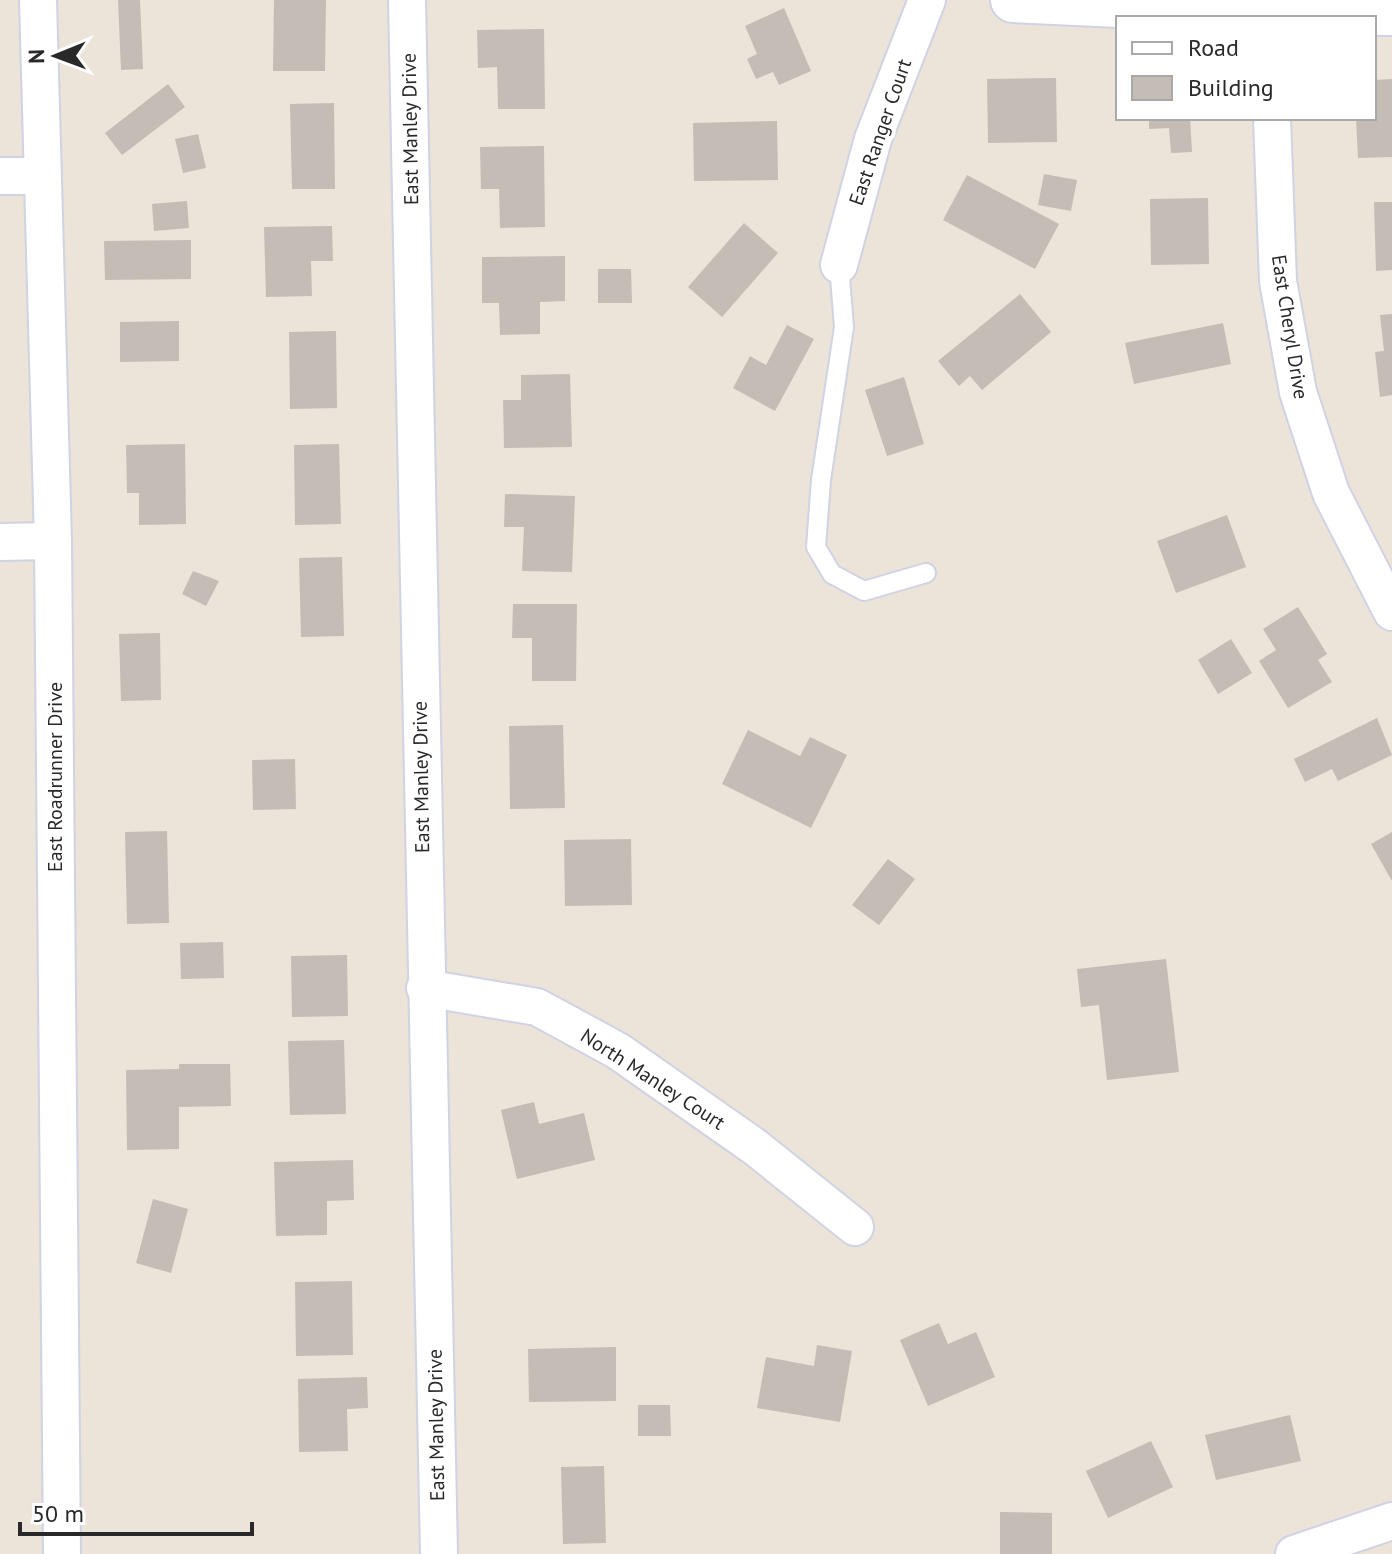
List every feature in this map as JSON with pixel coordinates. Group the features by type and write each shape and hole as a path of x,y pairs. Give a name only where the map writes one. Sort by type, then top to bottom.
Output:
{"street":[{"name":"East Roadrunner Drive","path":"38,0 53,541 62,1554"},
{"name":"East Manley Drive","path":"407,0 439,1554"},
{"name":"East Ranger Court","path":"839,265 873,139 927,0"},
{"path":"1013,0 1268,15 1392,13"},
{"name":"East Cheryl Drive","path":"1272,120 1278,281 1298,392 1331,493 1392,612"},
{"path":"0,176 42,176"},
{"path":"0,542 53,541"},
{"name":"North Manley Court","path":"425,988 537,1007 618,1051 755,1147 855,1227"},
{"path":"1294,1554 1392,1521"}],"lane":[{"path":"839,265 844,327 821,480 816,547 832,574 864,591 926,573"}],"building":[{"path":"118,0 140,0 143,69 121,70"},
{"path":"274,0 326,0 325,71 273,71"},
{"path":"784,8 811,71 779,85 773,72 756,79 747,59 757,54 745,26"},
{"path":"544,29 545,109 498,109 497,67 478,68 477,30"},
{"path":"1056,78 1057,142 988,143 987,79"},
{"path":"1392,79 1392,157 1358,158 1356,120 1376,120 1376,80"},
{"path":"168,84 185,107 122,155 105,133"},
{"path":"334,103 335,189 292,189 290,104"},
{"path":"1149,120 1190,120 1192,152 1171,153 1169,128 1149,129"},
{"path":"777,121 778,180 694,181 693,123"},
{"path":"198,134 206,168 183,173 175,139"},
{"path":"544,146 545,227 500,228 499,189 481,189 480,147"},
{"path":"1044,174 1077,180 1071,211 1038,205"},
{"path":"967,175 1059,224 1035,269 943,220"},
{"path":"1208,198 1209,264 1151,265 1150,199"},
{"path":"187,201 189,228 154,231 152,204"},
{"path":"1374,202 1392,202 1392,270 1376,271"},
{"path":"744,223 778,253 722,317 688,287"},
{"path":"332,226 333,261 311,261 312,296 266,297 264,227"},
{"path":"191,240 191,279 105,280 104,241"},
{"path":"565,256 565,301 540,302 540,334 500,335 499,303 482,303 482,257"},
{"path":"598,269 631,269 632,303 598,303"},
{"path":"1020,294 1051,332 982,390 970,376 959,386 938,361"},
{"path":"1392,314 1392,395 1380,397 1375,352 1384,351 1380,315"},
{"path":"179,321 179,361 120,362 120,322"},
{"path":"1223,323 1231,364 1134,384 1125,343"},
{"path":"787,325 814,339 775,411 733,388 750,356 766,365"},
{"path":"336,331 337,408 290,409 289,332"},
{"path":"570,374 572,447 504,448 503,400 521,400 521,375"},
{"path":"904,377 924,444 887,456 865,390"},
{"path":"185,444 186,524 139,525 139,493 127,493 126,445"},
{"path":"339,444 341,524 295,525 294,445"},
{"path":"505,494 575,496 572,572 522,571 524,527 504,527"},
{"path":"1227,515 1246,567 1176,593 1157,541"},
{"path":"342,557 344,636 301,637 299,558"},
{"path":"193,571 219,581 206,606 182,594"},
{"path":"513,604 577,604 576,681 532,681 532,638 512,638"},
{"path":"1298,607 1327,654 1318,660 1332,682 1288,708 1259,661 1276,650 1263,629"},
{"path":"160,633 161,700 121,701 119,634"},
{"path":"1231,639 1252,673 1218,694 1198,660"},
{"path":"1377,718 1392,755 1338,781 1332,769 1305,782 1294,759"},
{"path":"563,725 565,808 510,809 509,726"},
{"path":"748,730 800,756 810,737 847,755 811,828 722,784"},
{"path":"295,759 296,809 253,810 252,760"},
{"path":"167,831 169,923 127,924 125,832"},
{"path":"1392,832 1392,881 1371,844"},
{"path":"631,839 632,905 565,906 564,840"},
{"path":"888,859 915,879 879,925 852,905"},
{"path":"223,942 224,978 181,979 180,943"},
{"path":"347,955 348,1016 292,1017 291,956"},
{"path":"1166,959 1179,1072 1107,1080 1099,1005 1081,1007 1077,969"},
{"path":"344,1040 346,1114 290,1115 288,1041"},
{"path":"179,1064 230,1064 231,1106 179,1107 179,1149 127,1150 126,1070 179,1069"},
{"path":"534,1102 539,1124 584,1113 595,1160 517,1179 501,1110"},
{"path":"353,1160 354,1200 327,1201 327,1235 276,1236 274,1162"},
{"path":"153,1199 188,1209 171,1273 136,1263"},
{"path":"352,1281 353,1355 296,1356 295,1282"},
{"path":"939,1323 948,1344 976,1332 995,1377 928,1406 900,1340"},
{"path":"817,1345 852,1351 840,1422 757,1408 766,1357 814,1366"},
{"path":"616,1347 616,1401 529,1402 528,1349"},
{"path":"367,1377 368,1408 347,1409 348,1451 299,1452 298,1379"},
{"path":"638,1405 670,1405 671,1436 638,1436"},
{"path":"1290,1415 1301,1461 1216,1480 1205,1435"},
{"path":"1151,1441 1173,1487 1108,1518 1086,1471"},
{"path":"604,1466 606,1543 563,1544 561,1467"},
{"path":"1000,1512 1052,1513 1052,1554 1000,1554"}]}
